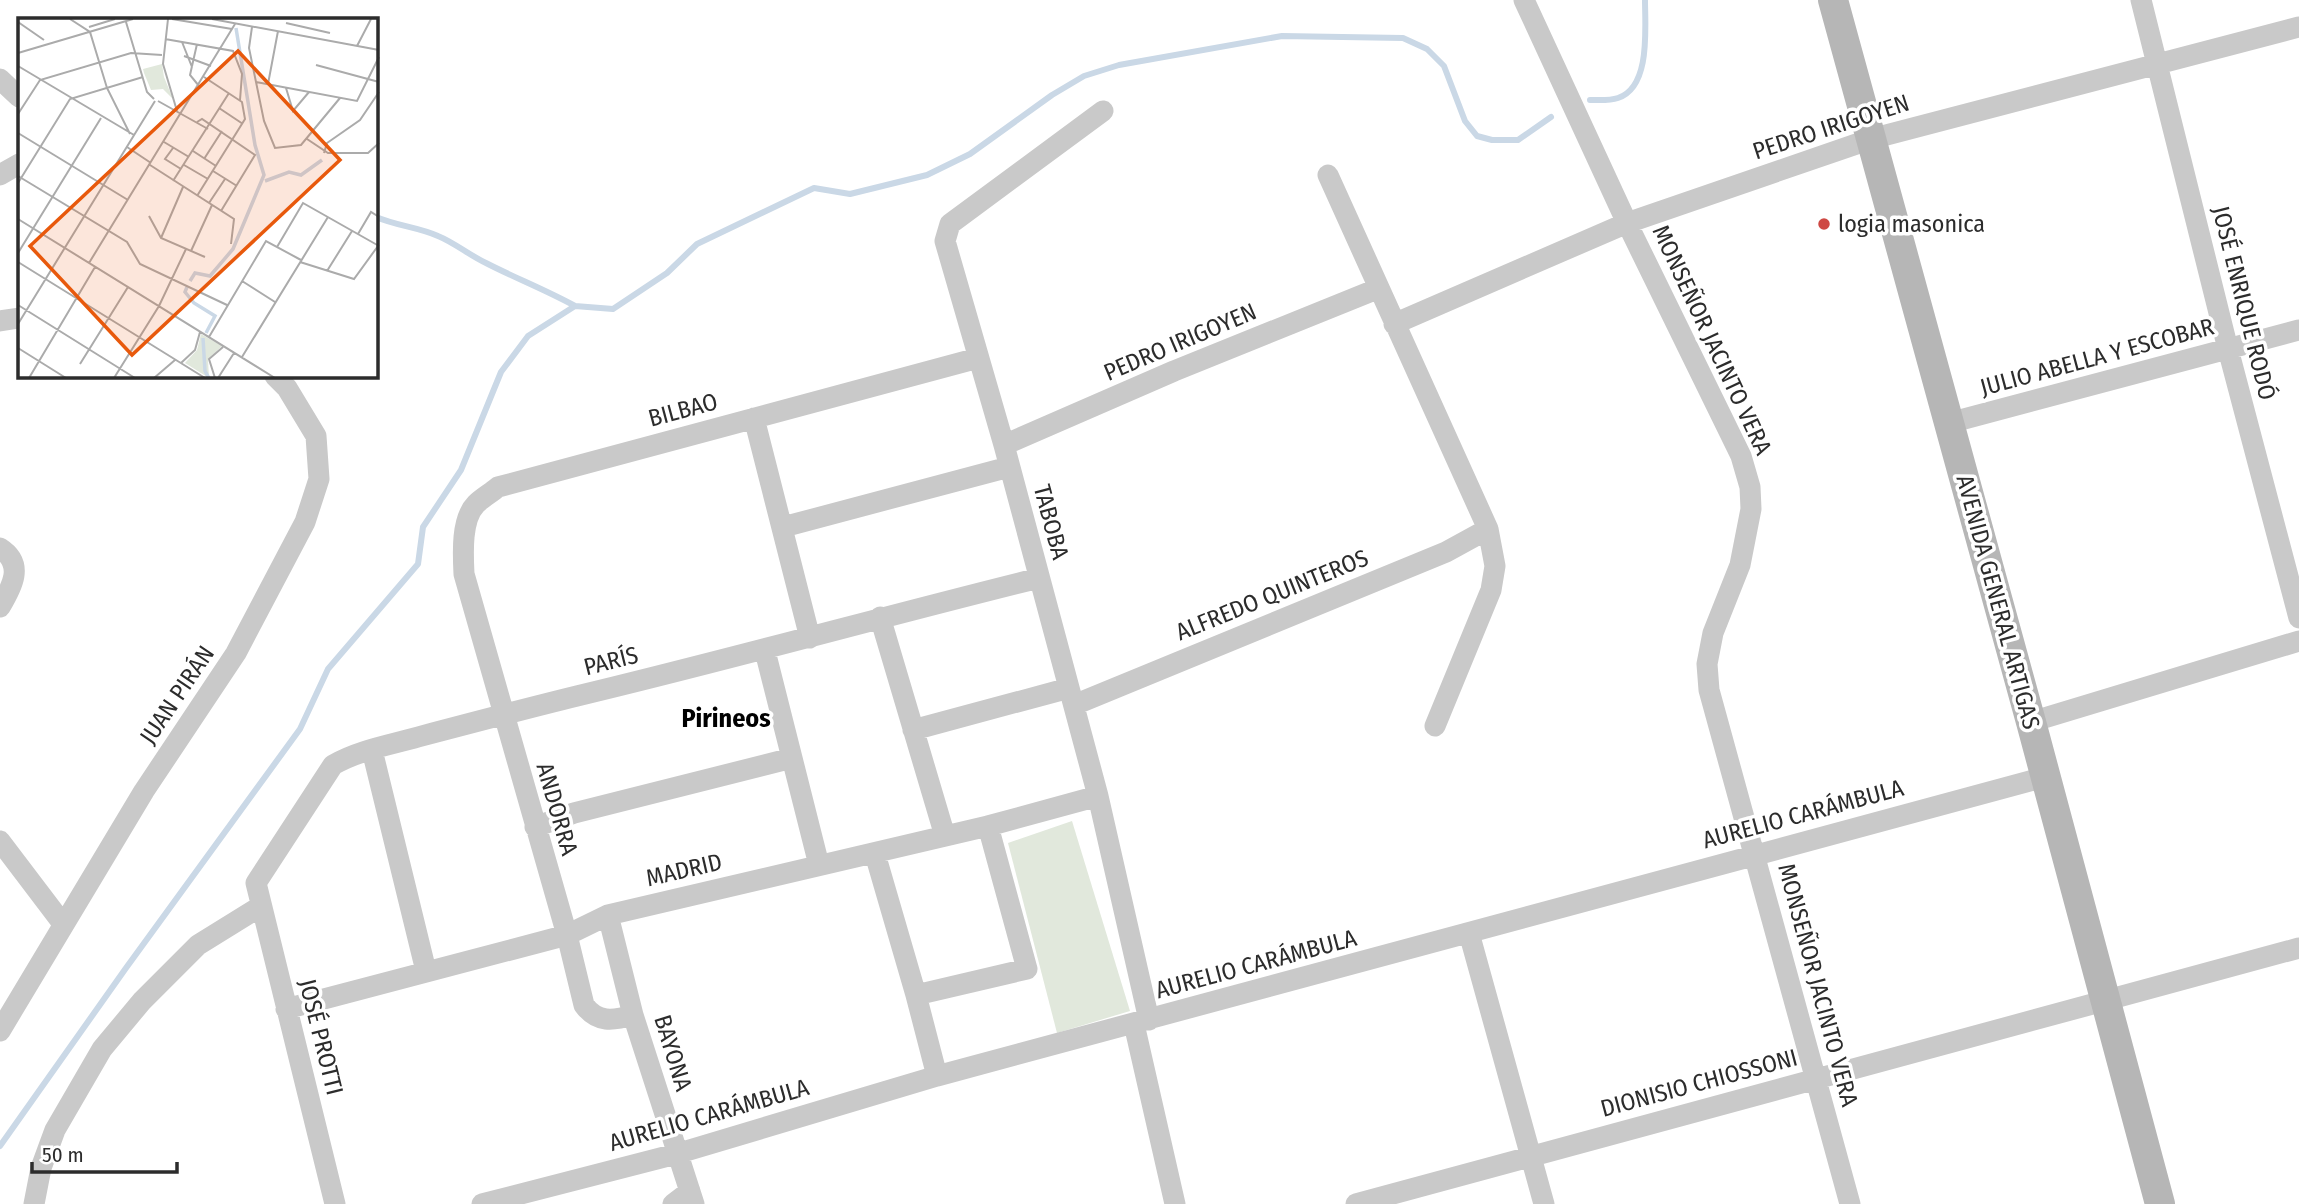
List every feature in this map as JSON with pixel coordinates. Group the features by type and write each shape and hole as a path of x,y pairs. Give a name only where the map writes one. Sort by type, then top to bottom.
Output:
{"main road":[{"name":"AVENIDA GENERAL ARTIGAS","path":"1833,0 2160,1204"}],"street":[{"name":"MONSEÑOR JACINTO VERA","path":"1524,0 1626,223 1741,456 1750,487 1751,509 1740,565 1713,633 1707,664 1709,690 1850,1204"},
{"name":"JOSÉ ENRIQUE RODÓ","path":"2141,0 2228,349 2299,618"},
{"name":"PEDRO IRIGOYEN","path":"1394,324 1626,223 1871,139 2299,27"},
{"path":"0,79 18,96"},
{"name":"TABOBA","path":"1103,111 950,223 945,241 1098,796 1175,1204"},
{"path":"0,175 18,165"},
{"path":"1328,175 1377,289 1488,529 1494,566 1491,590 1435,726"},
{"name":"PEDRO IRIGOYEN","path":"1003,445 1377,289"},
{"path":"0,321 18,318"},
{"name":"JULIO ABELLA Y ESCOBAR","path":"1949,423 2299,330"},
{"name":"BILBAO","path":"464,574 462,551 474,506 498,487 978,358"},
{"name":"JUAN PIRÁN","path":"0,1031 144,791 236,653 304,522 318,479 316,436 287,388 277,378"},
{"path":"754,418 810,638"},
{"path":"783,527 1009,467"},
{"name":"ALFREDO QUINTEROS","path":"913,730 1071,696 1446,552 1488,529"},
{"path":"0,548 9,554 15,570 14,580 0,607"},
{"name":"ANDORRA","path":"464,574 534,827 567,934 584,1005 591,1014 615,1019 633,1015"},
{"name":"PARÍS","path":"256,883 333,765 344,758 504,714 765,651 880,617 1039,578"},
{"path":"880,617 945,836"},
{"path":"2031,722 2299,641"},
{"path":"765,651 819,865"},
{"path":"372,750 426,971"},
{"path":"534,827 574,813 792,758"},
{"name":"AURELIO CARÁMBULA","path":"482,1204 676,1154 937,1076 2045,777"},
{"name":"MADRID","path":"286,1009 567,934 608,915 875,854 1098,796"},
{"path":"916,995 1027,969 988,826"},
{"path":"2,849 63,924"},
{"path":"875,854 937,1076"},
{"name":"JOSÉ PROTTI","path":"256,883 335,1204"},
{"path":"34,1204 41,1168 55,1130 102,1049 142,1001 198,945 261,906"},
{"name":"BAYONA","path":"608,915 633,1015 676,1154 686,1200"},
{"path":"1469,933 1544,1204"},
{"name":"DIONISIO CHIOSSONI","path":"1356,1204 2299,948"}],"shaded area":[{"path":"1072,821 1130,1011 1057,1033 1008,843"}],"waterway":[{"path":"1590,100 1618,98 1629,92 1636,82 1644,55 1645,0"},
{"path":"0,1146 300,729 328,669 418,564 423,527 461,470 501,372 528,336 575,306 613,309 667,273 697,244 814,188 850,194 927,175 970,154 1052,95 1084,76 1119,65 1282,36 1403,38 1427,49 1444,66 1465,121 1477,136 1492,140 1518,140 1551,117"},
{"path":"378,218 438,236 480,260 575,306"}],"place":[{"name":"logia masonica","path":"1824,224"}],"district":[{"name":"Pirineos","path":"726,718"}]}
